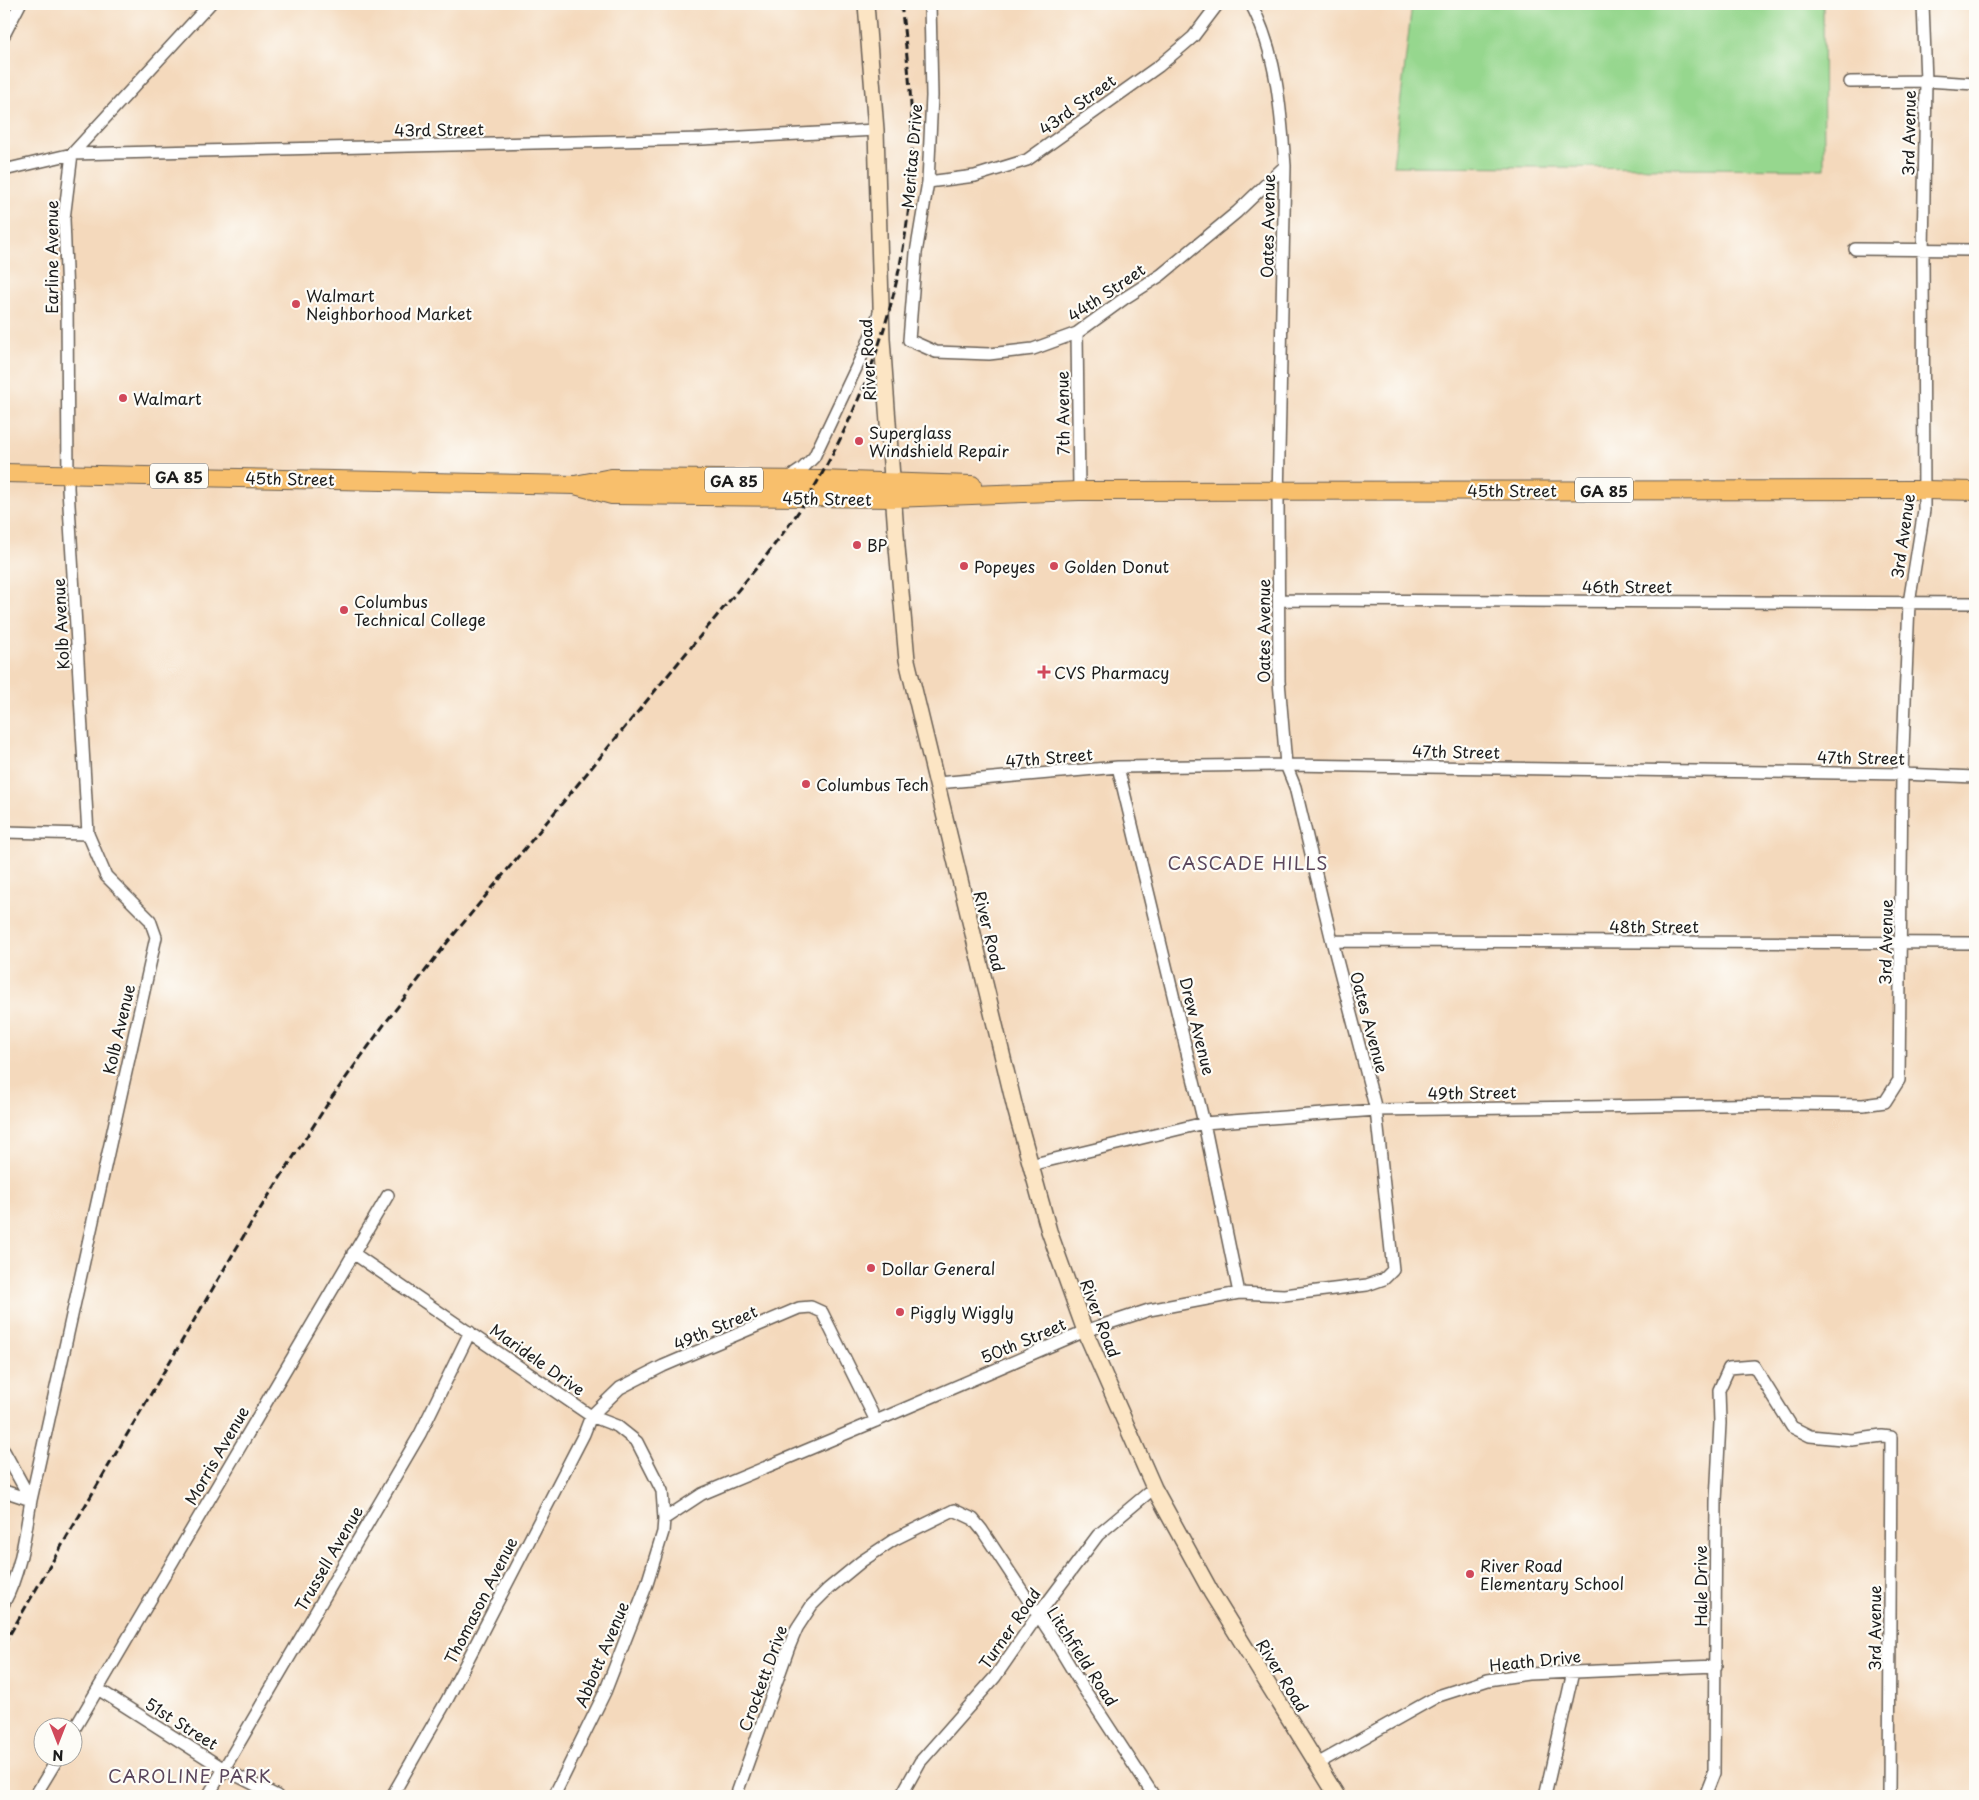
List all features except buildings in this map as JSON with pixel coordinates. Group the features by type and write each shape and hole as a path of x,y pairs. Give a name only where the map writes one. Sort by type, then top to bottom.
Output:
{"main road":[{"name":"River Road","path":"866,4 876,130 882,339 907,660 1015,1108 1049,1231 1085,1331 1154,1488 1211,1592 1336,1796"},
{"name":"45th Street","path":"4,473 575,485 611,478 787,479 893,490"},
{"name":"45th Street","path":"575,485 612,495 893,490 1080,492 1975,491"}],"street":[{"path":"4,35 20,4"},
{"path":"72,154 210,4"},
{"name":"Meritas Drive","path":"909,340 916,253 928,182 932,96 930,4"},
{"name":"43rd Street","path":"928,182 975,176 1027,160 1160,66 1193,36 1218,4"},
{"name":"Oates Avenue","path":"1251,4 1271,55 1281,112 1284,166 1279,491 1279,681 1286,765 1295,787 1332,941 1376,1110 1392,1250"},
{"name":"3rd Avenue","path":"1899,1071 1902,943 1902,774 1909,603 1924,510 1925,490 1923,251 1926,81 1923,4"},
{"path":"1850,82 1926,81 1975,84"},
{"name":"43rd Street","path":"4,170 72,154 702,139 876,130"},
{"name":"Earline Avenue","path":"68,473 67,296 64,218 72,154"},
{"name":"44th Street","path":"909,340 936,352 989,354 1033,349 1077,333 1125,298 1161,276 1237,212 1284,166"},
{"path":"1855,249 1975,250"},
{"path":"787,479 802,469 814,457 867,345 882,307"},
{"name":"7th Avenue","path":"1077,333 1080,492"},
{"name":"Kolb Avenue","path":"4,1603 23,1549 30,1500 156,938 150,920 106,876 88,834 68,473"},
{"name":"46th Street","path":"1280,600 1975,603"},
{"name":"47th Street","path":"936,783 1118,767 1286,765 1902,774 1975,777"},
{"name":"Drew Avenue","path":"1118,767 1204,1123 1239,1293"},
{"path":"4,832 88,834"},
{"name":"48th Street","path":"1332,941 1975,943"},
{"name":"49th Street","path":"1030,1165 1204,1123 1376,1110 1792,1104 1863,1105 1885,1102 1899,1080 1899,1071"},
{"name":"Morris Avenue","path":"81,1718 388,1195"},
{"name":"50th Street","path":"664,1519 702,1494 876,1422 1085,1331 1149,1310 1239,1293 1284,1295 1367,1285 1384,1280 1393,1270 1392,1250"},
{"name":"Maridele Drive","path":"354,1253 591,1416 617,1426 637,1442 662,1491 664,1519"},
{"name":"49th Street","path":"591,1416 620,1388 663,1366 799,1308 811,1307 822,1312 876,1422"},
{"name":"Trussell Avenue","path":"208,1796 420,1434 470,1332"},
{"name":"3rd Avenue","path":"1725,1376 1728,1368 1754,1366 1792,1427 1810,1436 1852,1440 1891,1436 1889,1796"},
{"name":"Hale Drive","path":"1705,1796 1714,1773 1716,1501 1720,1423 1719,1390 1725,1376"},
{"name":"Thomason Avenue","path":"392,1796 447,1700 584,1434 591,1416"},
{"path":"4,1451 30,1500"},
{"name":"Turner Road","path":"901,1796 920,1762 996,1677 1038,1615 1098,1535 1154,1488"},
{"path":"4,1490 30,1500"},
{"name":"Litchfield Road","path":"936,1518 954,1510 974,1519 1154,1796"},
{"name":"Crockett Drive","path":"740,1795 789,1646 812,1605 862,1561 895,1539 936,1518"},
{"name":"Abbott Avenue","path":"554,1796 605,1692 647,1584 664,1532 664,1519"},
{"name":"Heath Drive","path":"1317,1764 1438,1696 1488,1680 1528,1674 1716,1666"},
{"path":"1544,1796 1573,1672"},
{"name":"51st Street","path":"98,1689 224,1769 277,1796"},
{"path":"35,1796 52,1768"}],"green space":[{"path":"1412,4 1823,4 1824,169 1393,166"}],"railway":[{"path":"4,1644 253,1220 332,1097 386,1022 446,944 763,560 813,490 857,403 873,363 886,323 904,240 910,198 912,117 901,4"}],"place":[{"name":"Walmart Neighborhood Market","path":"296,304"},
{"name":"Walmart","path":"123,398"},
{"name":"Superglass Windshield Repair","path":"859,441"},
{"name":"BP","path":"857,545"},
{"name":"Popeyes","path":"964,566"},
{"name":"Golden Donut","path":"1054,566"},
{"name":"Columbus Technical College","path":"344,610"},
{"name":"CVS Pharmacy","path":"1044,672"},
{"name":"Columbus Tech","path":"806,784"},
{"name":"Dollar General","path":"871,1268"},
{"name":"Piggly Wiggly","path":"900,1312"},
{"name":"River Road Elementary School","path":"1470,1574"}],"district":[{"name":"CASCADE HILLS","path":"1248,862"},
{"name":"CAROLINE PARK","path":"190,1775"}]}
